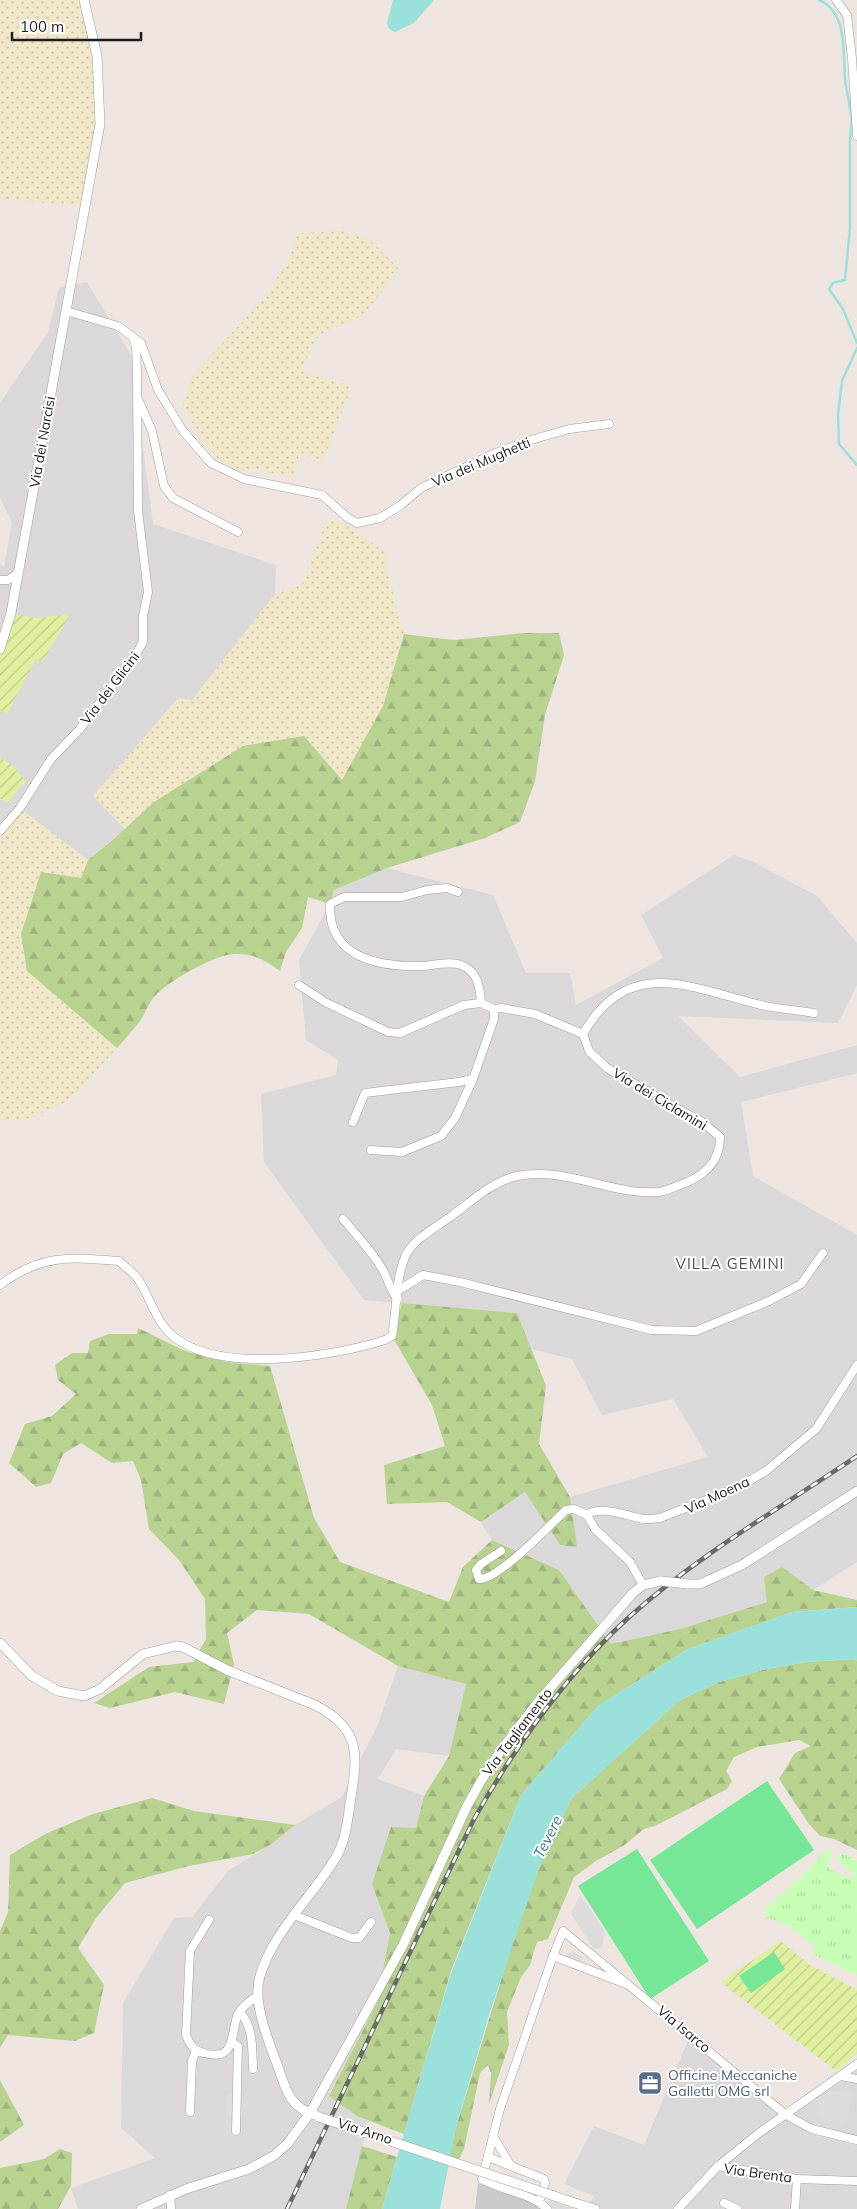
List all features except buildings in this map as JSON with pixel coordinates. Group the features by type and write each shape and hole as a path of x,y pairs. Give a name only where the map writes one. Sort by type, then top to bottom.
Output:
{"street":[{"name":"Via dei Narcisi","path":"0,649 11,613 100,124 97,56 84,0"},
{"path":"836,0 847,15 857,136"},
{"name":"Via dei Mughetti","path":"66,312 118,326 141,343 158,390 183,431 211,463 244,479 322,495 348,518 357,523 380,518 401,505 421,488 493,454 569,429 609,424"},
{"name":"Via dei Glicini","path":"0,831 20,808 52,759 79,730 143,642 143,616 148,592 138,511 136,435 138,400 136,346 133,338"},
{"name":"Via dei Glicini","path":"138,400 152,430 164,486 173,498 238,532"},
{"path":"0,580 8,580 18,574"},
{"path":"458,892 447,888 427,890 402,898 344,896 330,904 329,920 344,948 358,957 398,965 460,964 471,971 479,984 481,1003"},
{"path":"299,985 325,1002 388,1032 400,1033 464,1005 481,1003 494,1009 516,1010 534,1014 583,1034 593,1016 604,1003 642,983 666,982 706,989 762,1005 814,1013"},
{"path":"371,1150 402,1152 440,1136 455,1118 473,1079 494,1018 494,1009"},
{"name":"Via dei Ciclamini","path":"0,1285 32,1265 62,1258 119,1260 137,1278 160,1320 173,1336 196,1351 218,1356 280,1358 312,1356 385,1340 392,1336 399,1279 405,1256 417,1242 496,1183 518,1176 543,1174 579,1178 634,1190 660,1192 694,1181 712,1167 720,1149 720,1137 701,1121 607,1068 589,1051 583,1034"},
{"path":"353,1122 365,1094 473,1079"},
{"path":"343,1219 380,1266 390,1289 398,1299"},
{"path":"399,1290 423,1275 460,1282 652,1330 696,1330 769,1301 801,1284 824,1253"},
{"name":"Via Moena","path":"501,1551 481,1564 476,1570 479,1579 485,1580 500,1571 566,1510 574,1509 587,1515 591,1511 600,1510 647,1519 660,1518 739,1487 766,1470 816,1429 857,1365"},
{"path":"587,1515 595,1529 630,1562 643,1585 662,1581 700,1584 742,1565 857,1491"},
{"name":"Via Tagliamento","path":"310,2113 403,1945 467,1806 500,1750 538,1702 633,1593 643,1585"},
{"path":"0,1643 32,1676 58,1691 84,1696 100,1689 143,1654 176,1646 183,1647 228,1670 315,1705 335,1718 350,1736 356,1761 346,1834 334,1861 294,1915 266,1961 260,1976 258,1996 240,2012 232,2042 228,2050 219,2055 196,2051 189,2043 186,2035 190,1951 209,1920"},
{"path":"294,1915 352,1938 359,1938 371,1922"},
{"name":"Via Isarco","path":"547,2209 540,2202 496,2187 482,2179 496,2123 540,1992 563,1931 786,2115"},
{"name":"Via Isarco","path":"554,1956 626,1984"},
{"name":"Via Arno","path":"258,1996 266,2032 294,2105 310,2113 595,2209"},
{"path":"240,2012 245,2018 251,2033 252,2069"},
{"path":"232,2042 238,2046 236,2131"},
{"path":"190,2112 192,2061 196,2051"},
{"path":"718,2166 759,2133 857,2064"},
{"path":"841,2076 857,2079"},
{"path":"141,2209 170,2195 262,2163 275,2155 288,2143 310,2113"},
{"path":"786,2115 812,2129 857,2140"},
{"path":"493,2136 512,2166"},
{"path":"488,2157 542,2177 546,2183 540,2202"},
{"name":"Via Brenta","path":"678,2209 718,2166 797,2178 857,2181"},
{"path":"795,2209 797,2178"},
{"path":"170,2195 171,2209"},
{"path":"724,2203 736,2209"}],"shaded area":[{"path":"0,0 84,0 100,88 86,206 0,199"},
{"path":"344,231 370,240 400,270 362,316 319,335 300,371 352,386 323,461 299,454 292,478 250,468 247,472 225,463 218,459 198,434 183,404 193,374 262,301 288,261 297,233"},
{"path":"87,282 131,355 153,524 276,565 275,594 192,700 93,795 125,829 88,860 61,840 0,831 0,564 4,567 12,522 0,498 0,403 48,332 59,288"},
{"path":"328,518 349,526 386,553 386,567 404,634 383,706 342,781 243,746 154,802 125,829 93,796 178,698 192,700 275,594 302,584"},
{"path":"20,808 88,860 81,878 50,991 117,1048 78,1092 61,1105 26,1119 0,1121 0,831"},
{"path":"734,855 752,861 817,896 857,943 857,985 838,1023 678,1016 740,1077 857,1045 857,1073 741,1102 753,1176 857,1235 857,1562 813,1590 782,1567 767,1602 680,1629 611,1644 559,1570 492,1540 481,1522 525,1492 541,1515 576,1547 570,1497 708,1457 673,1399 602,1415 572,1359 531,1349 517,1313 364,1300 264,1162 261,1094 336,1075 338,1060 306,1040 299,960 330,904 334,890 387,868 493,895 526,973 570,973 576,1005 663,958 641,915"},
{"path":"398,1666 466,1684 449,1756 396,1749 378,1779 424,1796 416,1828 373,1884 390,1933 377,2003 329,2095 357,2116 369,2120 346,2209 78,2209 71,2188 155,2158 121,2128 123,2003 174,1918 192,1917 228,1871 270,1845 295,1825 342,1797 378,1724"},
{"path":"580,1895 604,1930 603,1946 601,1948 594,1949 571,1914"},
{"path":"571,1951 584,1958 575,1964 560,1959"},
{"path":"689,2038 786,2115 857,2064 857,2209 586,2209 594,2196 564,2184 594,2126 644,2145"},
{"path":"843,2090 853,2092 846,2125 815,2117 820,2094"},
{"path":"237,2092 236,2131 225,2133 226,2093"},
{"path":"478,2183 538,2203 544,2209 475,2209"},
{"path":"549,2200 574,2209 553,2209 549,2204"}],"green space":[{"path":"11,613 36,618 65,615 69,617 42,662 36,659 7,714 2,710 0,712 0,649"},
{"path":"524,633 559,633 564,655 545,715 535,781 520,822 485,838 387,868 334,890 330,904 308,897 302,928 286,952 280,971 258,958 241,954 225,956 203,964 179,977 159,992 151,1000 140,1021 117,1048 27,971 21,934 41,872 81,878 88,860 154,802 243,746 304,736 342,780 383,706 404,634 453,640"},
{"path":"0,758 12,765 26,781 7,803 0,798"},
{"path":"402,1303 517,1313 546,1386 539,1444 570,1497 577,1547 560,1545 525,1492 481,1522 447,1502 387,1504 384,1465 445,1446 432,1405 392,1336"},
{"path":"138,1328 185,1351 227,1362 270,1366 314,1518 340,1562 449,1602 463,1567 492,1540 559,1570 611,1644 680,1629 767,1602 764,1577 782,1567 813,1590 857,1600 857,1607 792,1612 688,1649 598,1706 521,1795 451,1971 404,2134 357,2116 329,2096 377,2003 390,1933 372,1884 391,1827 416,1828 424,1796 449,1756 466,1684 398,1666 309,1614 257,1610 227,1633 234,1664 224,1704 175,1692 110,1708 94,1703 149,1667 193,1662 206,1639 205,1599 179,1560 149,1529 141,1480 133,1461 112,1463 81,1443 63,1454 51,1483 36,1487 9,1463 25,1424 52,1416 76,1394 58,1380 55,1365 72,1353 88,1353 90,1341 109,1334 137,1334"},
{"path":"853,1659 857,1661 857,1850 834,1839 820,1836 809,1824 779,1779 795,1753 811,1746 799,1740 757,1747 734,1757 726,1771 732,1781 727,1789 655,1826 644,1829 623,1846 596,1861 574,1877 548,1939 537,1942 530,1965 521,1977 507,2012 509,2045 489,2104 491,2073 488,2065 480,2073 464,2149 459,2159 450,2156 456,2127 514,1938 539,1868 571,1799 680,1700 719,1682 766,1669 807,1662"},
{"path":"767,1781 814,1850 697,1929 650,1860"},
{"path":"152,1798 194,1811 295,1825 270,1845 253,1854 189,1866 125,1883 96,1918 78,1948 104,1985 94,2033 75,2041 8,2035 0,2048 0,1931 8,1912 10,1855 45,1834 93,1814"},
{"path":"827,1848 831,1853 829,1869 851,1879 855,1875 837,1859 842,1853 857,1861 857,1976 814,1954 814,1945 782,1922 766,1918 764,1910 808,1870"},
{"path":"637,1849 709,1961 650,1999 578,1886"},
{"path":"781,1941 810,1965 857,1990 857,2054 836,2071 720,1982"},
{"path":"774,1952 785,1969 751,1993 739,1976"},
{"path":"0,2080 24,2125 0,2142"},
{"path":"362,2146 397,2157 382,2209 346,2209"},
{"path":"60,2149 72,2153 71,2186 58,2209 0,2209 0,2168 44,2159"}],"water":[{"path":"393,0 434,0 414,23 395,32 389,29 387,23"},
{"name":"Tevere","path":"857,1607 857,1661 853,1659 807,1662 766,1669 719,1682 680,1700 571,1799 539,1868 490,2012 456,2127 440,2209 382,2209 450,1976 521,1795 598,1706 688,1649 792,1612"}],"waterway":[{"path":"819,0 835,14 839,24 844,46 845,79 852,121 850,136 850,228 845,280 833,283 829,289 843,309 857,343"},
{"path":"857,348 842,381 838,414 839,444 857,465"}],"railway":[{"path":"287,2209 474,1819 490,1791 543,1712 583,1663 654,1595 710,1553 857,1456"}],"place":[{"name":"Officine Meccaniche Galletti OMG srl","path":"650,2083"}],"district":[{"name":"VILLA GEMINI","path":"730,1264"}]}
